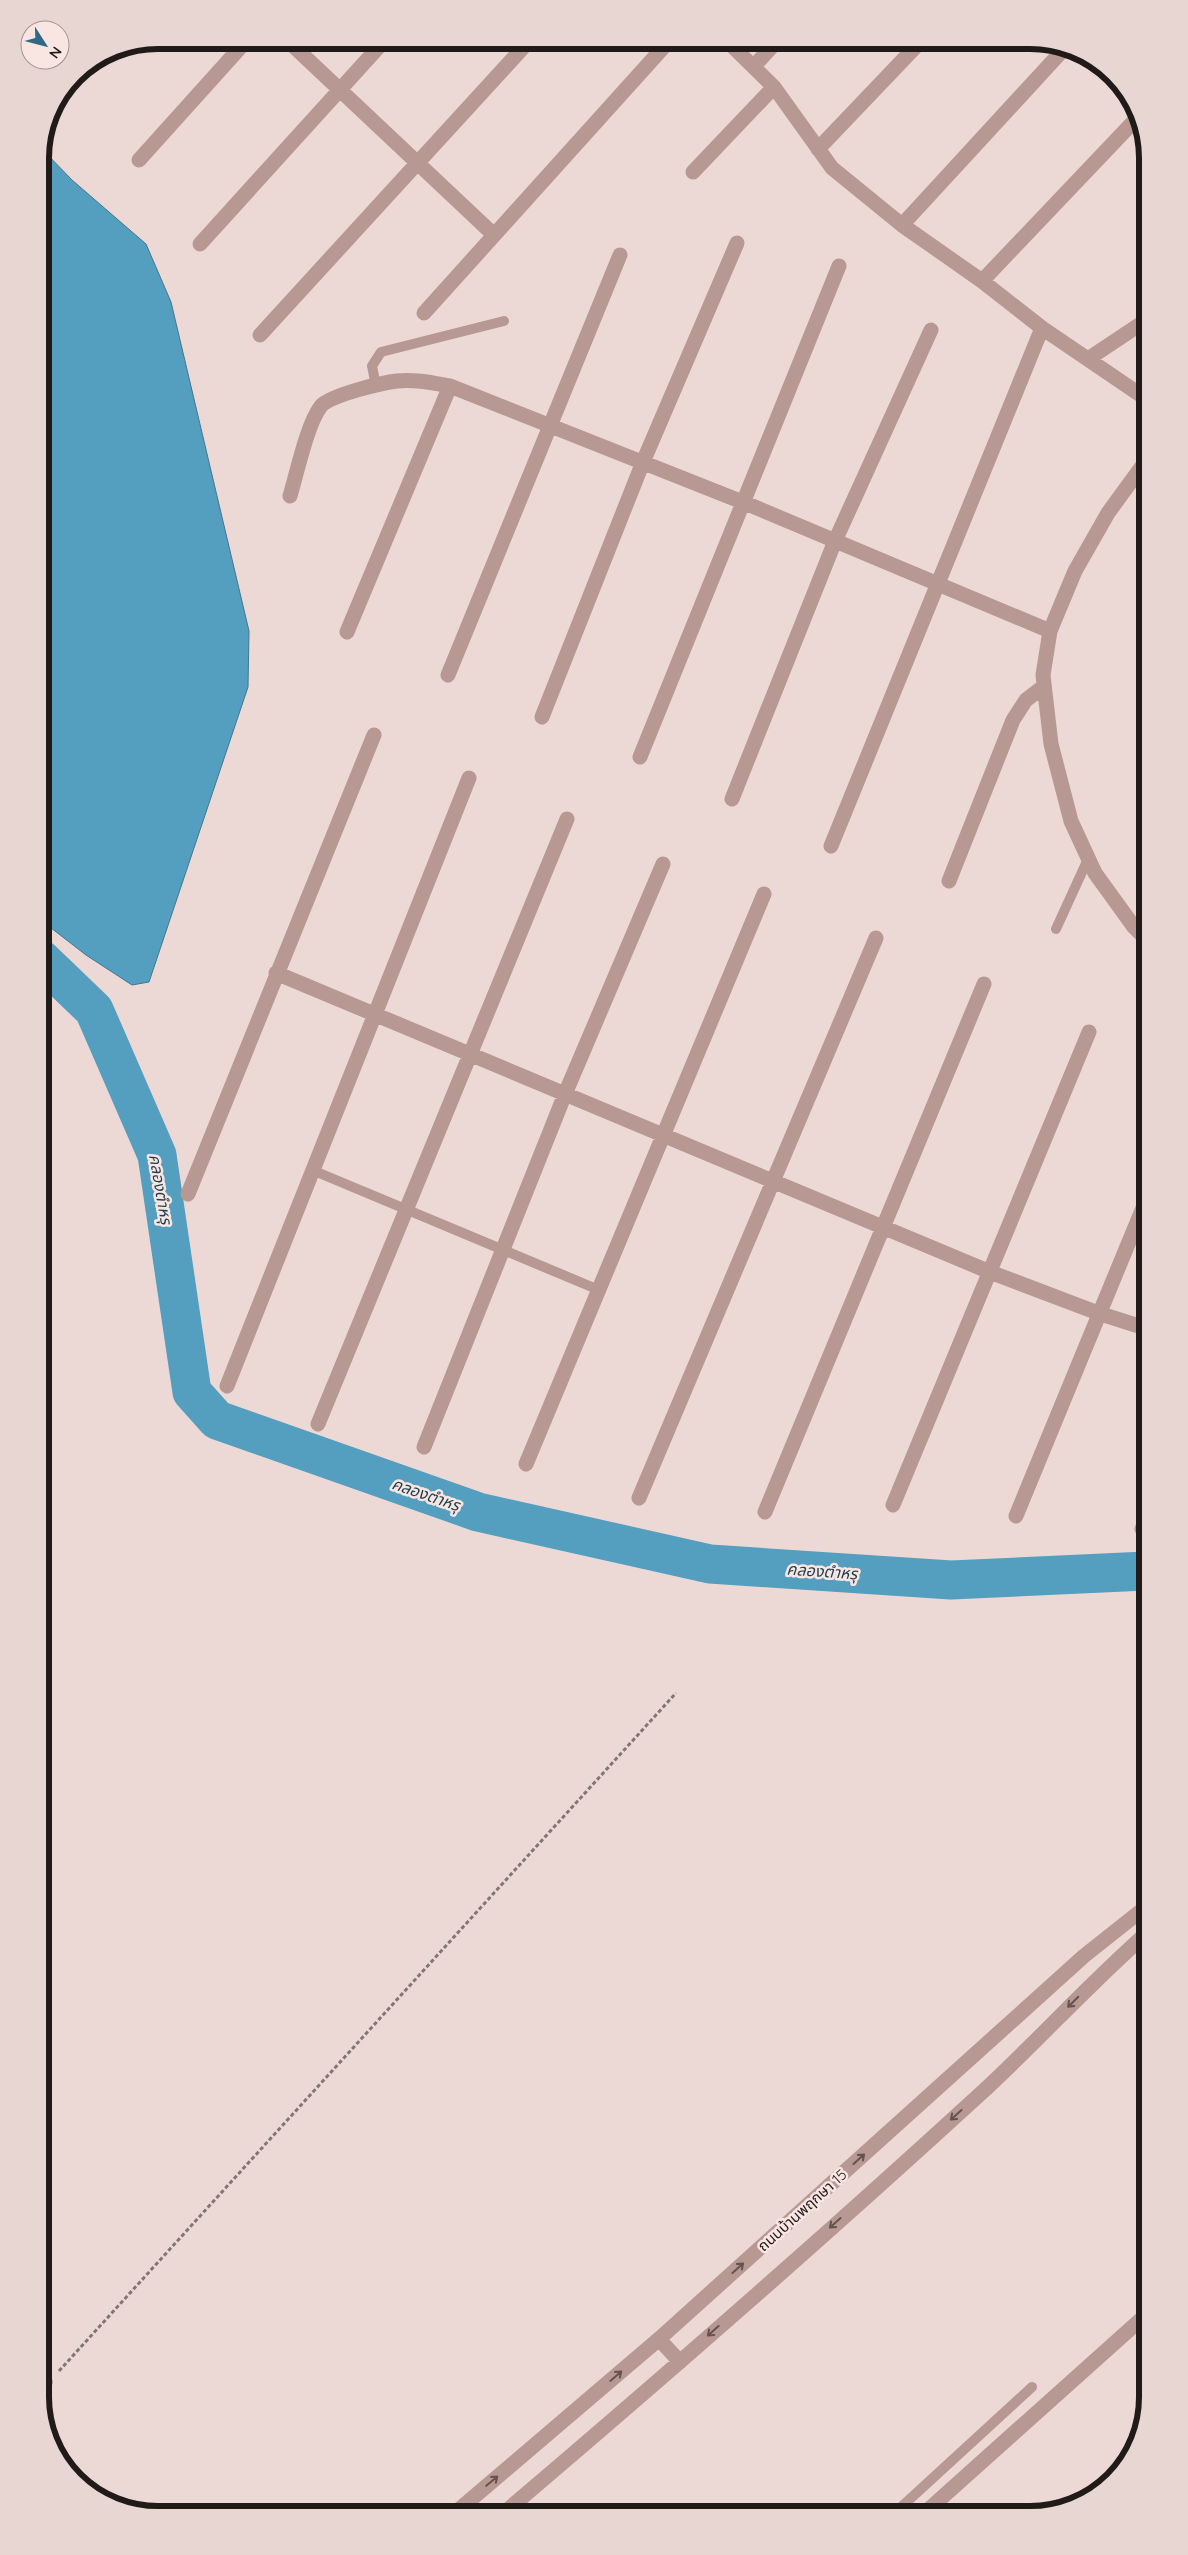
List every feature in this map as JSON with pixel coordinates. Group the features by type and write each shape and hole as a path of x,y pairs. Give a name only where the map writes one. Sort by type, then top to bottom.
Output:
{"street":[{"path":"139,160 239,49"},
{"path":"296,49 494,235"},
{"path":"200,244 377,49"},
{"path":"260,335 522,49"},
{"path":"424,313 662,49"},
{"path":"736,49 774,87 832,168 902,225 982,281 1042,328 1139,394"},
{"path":"754,66 770,49"},
{"path":"818,149 913,49"},
{"path":"902,225 1060,54"},
{"path":"693,172 774,87"},
{"path":"982,281 1133,123"},
{"path":"542,717 643,462 737,243"},
{"path":"448,675 548,426 620,255"},
{"path":"640,757 839,266"},
{"path":"1088,359 1139,325"},
{"path":"831,846 1042,328"},
{"path":"732,799 835,541 931,330"},
{"path":"290,496 314,418 322,405 332,399 397,381 424,381 450,386 643,462 1050,631"},
{"path":"347,632 450,386"},
{"path":"1139,470 1108,513 1074,571 1050,631 1043,687 1051,744 1071,822 1095,873 1139,932"},
{"path":"948,881 1014,720 1026,700 1043,687"},
{"path":"188,1194 374,735"},
{"path":"227,1386 373,1014 469,778"},
{"path":"318,1424 469,1053 567,819"},
{"path":"424,1447 565,1094 663,864"},
{"path":"526,1464 764,894"},
{"path":"639,1498 876,938"},
{"path":"276,973 990,1272 1098,1313 1139,1326"},
{"path":"765,1512 984,984"},
{"path":"893,1505 1090,1032"},
{"path":"1016,1516 1139,1217"},
{"name":"ถนนบ้านพฤกษา 15","path":"463,2506 659,2339 1084,1956 1139,1912"},
{"name":"ถนนบ้านพฤกษา 15","path":"512,2506 680,2362 979,2095 1098,1976 1139,1940"},
{"path":"1084,1956 1098,1976"},
{"path":"932,2506 1139,2321"},
{"path":"659,2339 680,2362"}],"lane":[{"path":"376,386 372,366 381,352 504,321"},
{"path":"1056,929 1088,859"},
{"path":"312,1170 599,1290"},
{"path":"902,2506 1032,2387"}],"path":[{"path":"49,2381 676,1693"}],"water":[{"path":"49,156 72,180 146,244 171,302 249,631 248,687 149,982 132,985 86,955 49,926"}],"waterway":[{"name":"คลองตำหรุ","path":"49,967 94,1010 157,1155 192,1392 217,1420 478,1512 710,1564 951,1580 1139,1571"}]}
